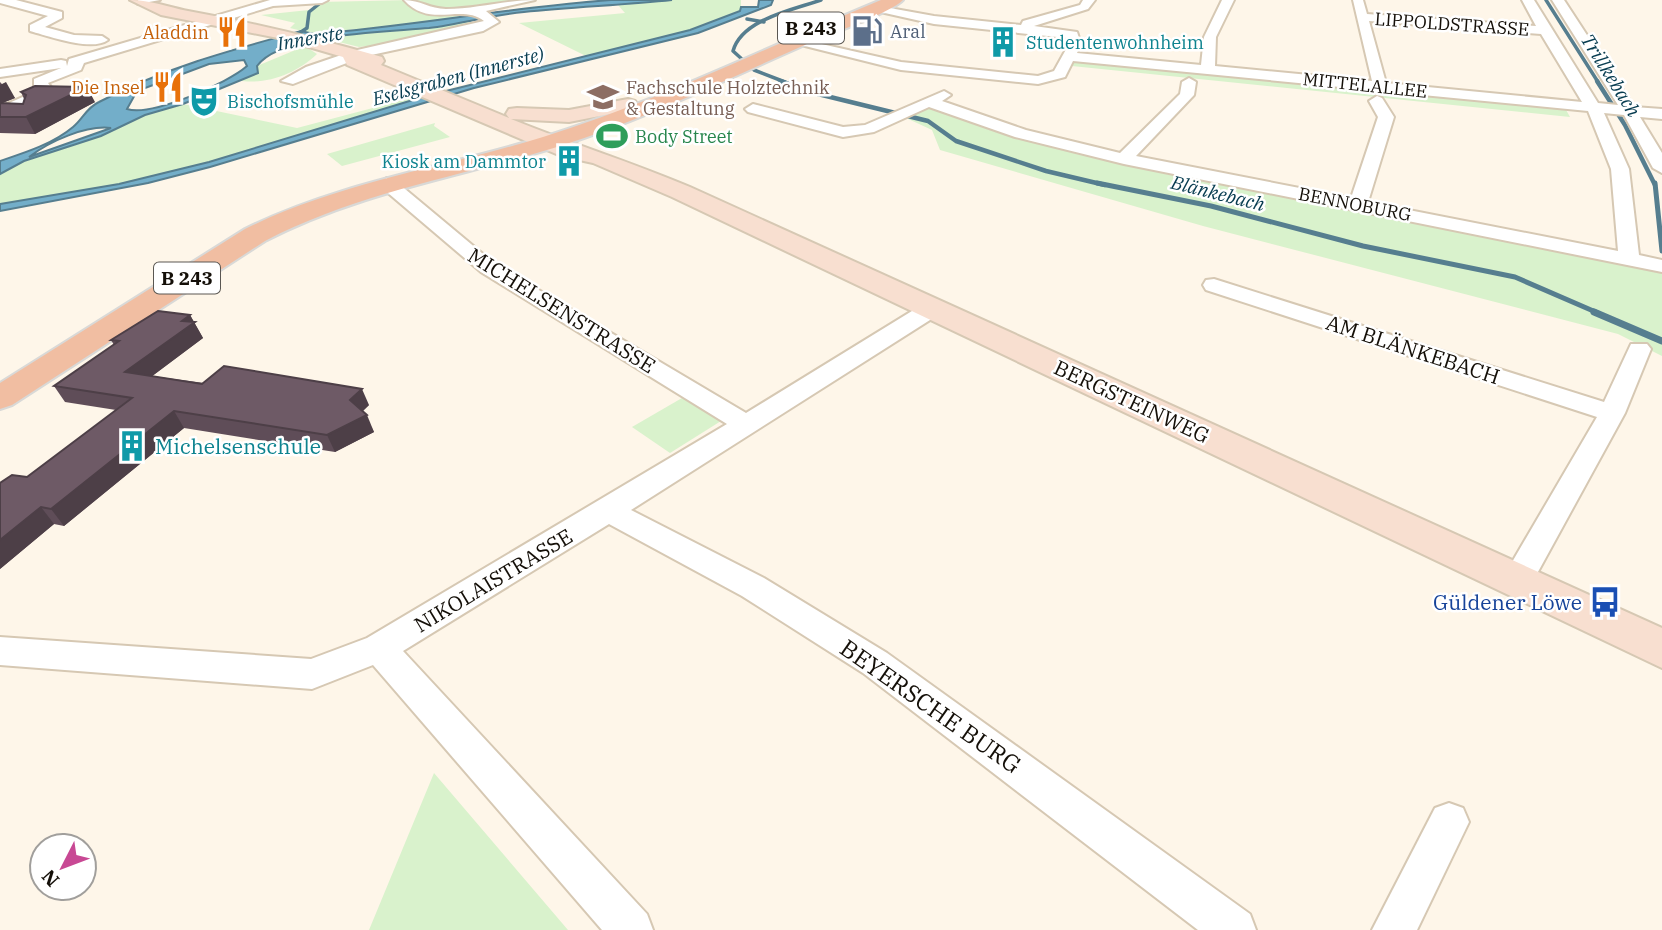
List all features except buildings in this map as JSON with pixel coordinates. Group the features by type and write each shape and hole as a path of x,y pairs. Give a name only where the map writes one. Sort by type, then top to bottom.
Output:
{"main road":[{"name":"B 243","path":"0,398 268,228 326,202 551,136 875,4 895,0"},
{"name":"B 243","path":"0,378 240,230 271,214 363,179 551,136 795,42 875,4"}],"street":[{"path":"1,0 58,15 34,29 74,38 107,38 34,68"},
{"path":"0,73 74,62 272,3 322,0"},
{"path":"410,0 430,10 479,11 514,1 529,0"},
{"path":"1014,28 1084,7 1089,0"},
{"path":"1208,69 1210,37 1228,0"},
{"path":"1358,0 1385,117 1358,204"},
{"path":"1528,0 1543,30 1601,122 1619,168 1629,260"},
{"path":"1558,0 1640,128 1662,168"},
{"name":"BERGSTEINWEG","path":"145,1 176,14 314,42 351,55 354,61 511,118 551,136 579,155 600,158 933,308 1662,649"},
{"path":"795,42 901,66 1038,80 1060,74 1075,44 1073,35 934,20 875,4"},
{"path":"288,81 313,68 351,55 483,27 493,20 479,11"},
{"path":"154,19 176,14"},
{"name":"LIPPOLDSTRASSE","path":"1362,18 1543,30"},
{"path":"27,114 2,112 40,95 44,87 39,82 76,67 78,64 74,62"},
{"name":"MITTELALLEE","path":"1065,62 1208,69 1601,122"},
{"name":"MITTELALLEE","path":"1065,62 1189,82 1590,107 1662,114"},
{"path":"753,109 843,132 867,128 943,96 959,73"},
{"path":"1124,159 1186,95 1189,82"},
{"name":"BENNOBURG","path":"929,102 1021,134 1124,159 1662,266"},
{"path":"491,148 508,131 511,118 569,116 628,105"},
{"path":"1640,128 1662,130"},
{"name":"MICHELSENSTRASSE","path":"387,183 488,268 746,424"},
{"name":"AM BLÄNKEBACH","path":"1214,285 1612,413"},
{"name":"NIKOLAISTRASSE","path":"0,651 312,674 379,648 608,511 933,308"},
{"path":"1517,581 1612,413 1639,349"},
{"name":"BEYERSCHE BURG","path":"608,511 753,587 875,663 1234,930"},
{"path":"379,648 631,930"},
{"path":"1394,930 1449,822"}],"green space":[{"path":"513,0 470,13 465,18 478,25 465,25 359,47 323,38 352,34 356,29 314,34 290,28 295,23 261,15 309,10 319,2"},
{"path":"672,0 741,0 741,10 690,30 586,56 519,23 625,13 618,5"},
{"path":"305,46 317,54 290,73 269,80 237,80 258,73 257,66"},
{"path":"1075,59 1565,108 1570,117 1072,66"},
{"path":"426,96 209,162 119,184 0,204 0,174 24,161 101,136 145,115 183,104 297,128"},
{"path":"931,107 1010,136 1131,165 1662,273 1662,356 1618,334 1203,226 940,150 932,130 904,117"},
{"path":"435,123 434,126 450,137 342,166 327,154"},
{"path":"682,398 721,421 670,453 632,427"},
{"path":"434,773 568,930 369,930"}],"water":[{"name":"Innerste","path":"611,0 672,0 524,12 429,28 363,33 311,41 269,55 257,66 258,73 183,104 145,115 101,136 24,161 0,174 0,161 57,138 99,102 148,79 223,53 301,31 314,34 351,31","holes":["244,60 247,66 237,73 189,97 153,108 127,109 137,91 209,64","111,128 29,157 68,135 91,129"]},
{"path":"759,0 773,0 771,5 698,33 474,88 148,183 0,211 0,204 119,184 209,162 426,96 690,30 740,11 741,7 758,7"}],"waterway":[{"name":"Innerste","path":"295,36 307,28 309,12 324,0"},
{"path":"761,21 821,0"},
{"name":"Trillkebach","path":"1546,0 1598,82"},
{"path":"747,19 761,21"},
{"path":"761,21 738,40 733,51 754,70 785,82"},
{"name":"Blänkebach","path":"780,81 818,94 928,121 956,141 1046,171 1105,185"},
{"name":"Trillkebach","path":"1597,81 1625,125 1655,185"},
{"name":"Blänkebach","path":"1097,183 1211,206 1363,246 1515,277 1598,313"},
{"name":"Trillkebach","path":"1655,183 1662,251"},
{"name":"Blänkebach","path":"1594,312 1662,341"}],"place":[{"name":"Aral","path":"867,31"},
{"name":"Aladdin","path":"232,32"},
{"name":"Studentenwohnheim","path":"1003,42"},
{"name":"Die Insel","path":"168,87"},
{"name":"Fachschule Holztechnik & Gestaltung","path":"603,97"},
{"name":"Bischofsmühle","path":"204,101"},
{"name":"Body Street","path":"612,136"},
{"name":"Kiosk am Dammtor","path":"569,161"},
{"name":"Michelsenschule","path":"132,446"},
{"name":"Güldener Löwe","path":"1605,602"}],"water label":[{"name":"Eselsgraben (Innerste)","path":"458,76"}]}
